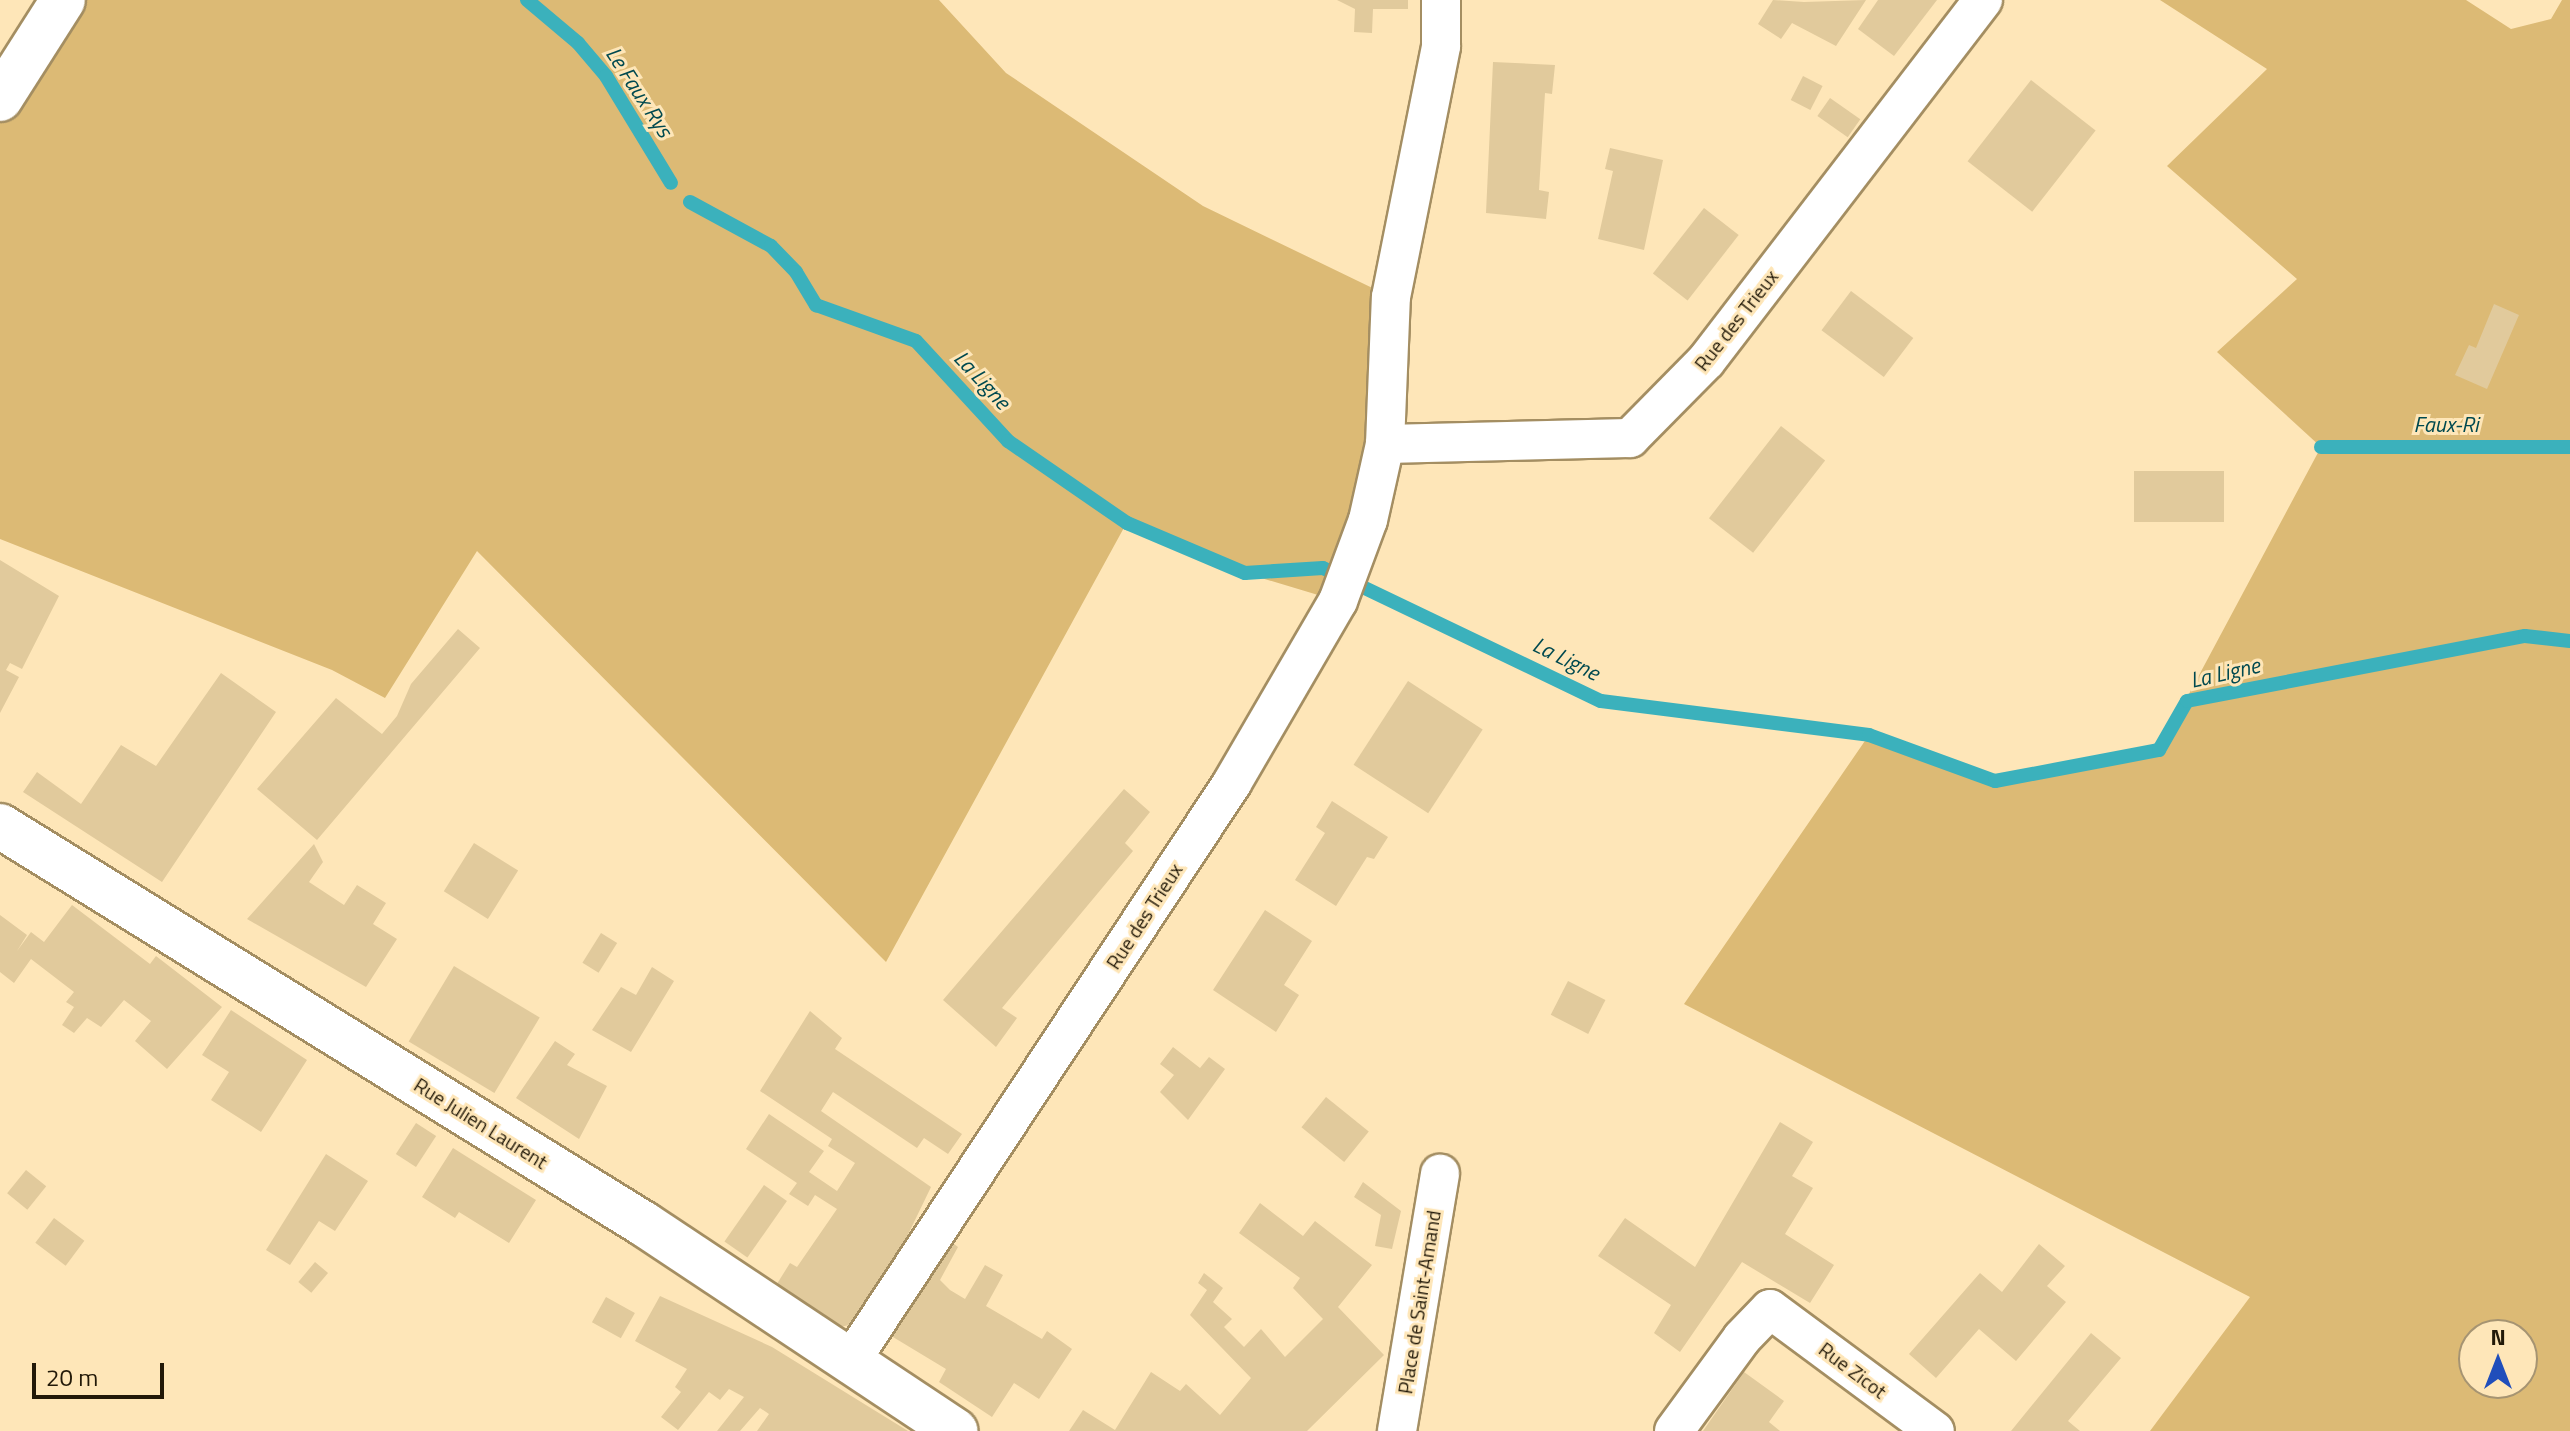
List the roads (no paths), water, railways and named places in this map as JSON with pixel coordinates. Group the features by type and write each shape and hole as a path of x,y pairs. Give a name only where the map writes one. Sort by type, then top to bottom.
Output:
{"street":[{"path":"0,99 63,0"},
{"name":"Rue des Trieux","path":"850,1362 1232,783 1338,601 1368,520 1385,444 1391,297 1441,46 1441,0"},
{"name":"Rue des Trieux","path":"1385,444 1630,438 1706,361 1983,0"},
{"name":"Rue Julien Laurent","path":"0,826 644,1224 955,1431"},
{"name":"Place de Saint-Amand","path":"1397,1431 1440,1174"},
{"name":"Rue Zicot","path":"1674,1431 1742,1338 1770,1309 1935,1431"}],"waterway":[{"name":"Le Faux Rys","path":"527,0 578,43 606,76 671,183"},
{"name":"La Ligne","path":"690,202 771,246 796,272 816,305 916,341 1008,441 1127,523 1245,573 1323,568 1601,701 1869,735 1995,781 2159,750 2187,701 2525,636 2570,641"},
{"name":"Faux-Ri","path":"2321,447 2570,447"}]}
